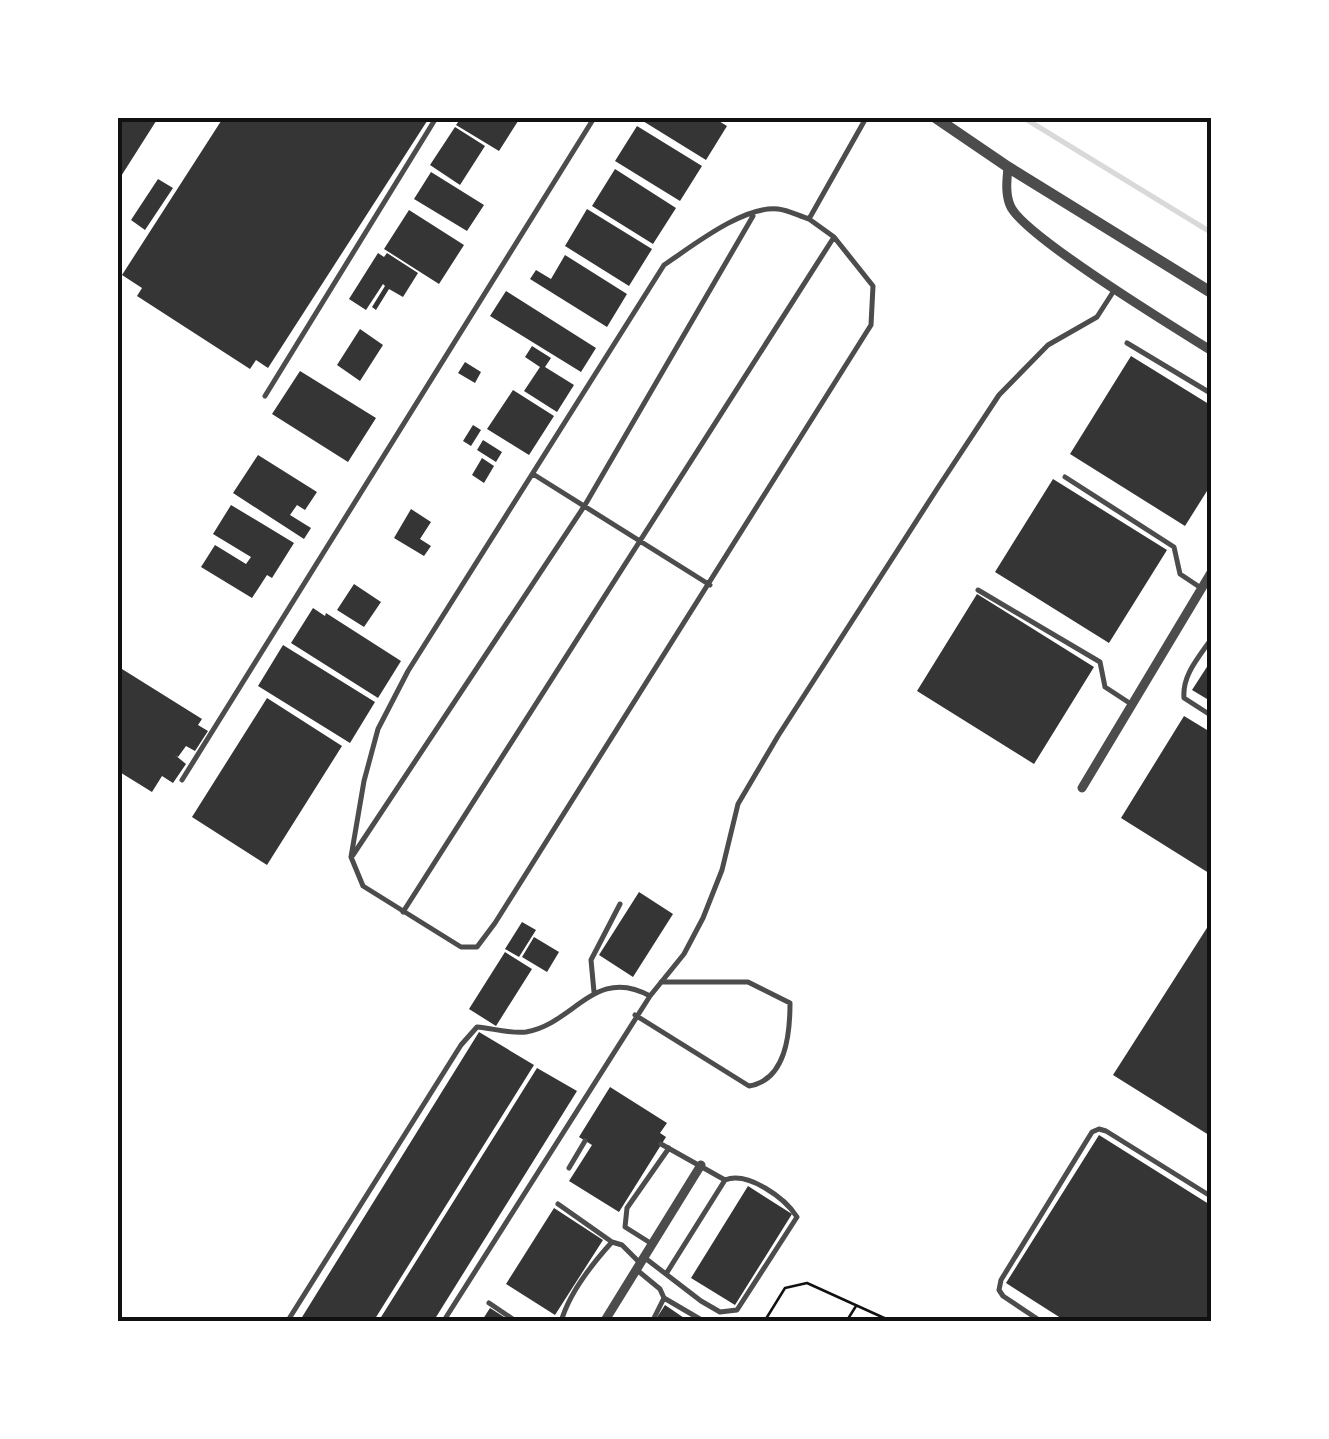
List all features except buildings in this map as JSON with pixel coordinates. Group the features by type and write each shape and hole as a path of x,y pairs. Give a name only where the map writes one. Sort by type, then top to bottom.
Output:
{"street":[{"path":"936,118 1212,293"},
{"path":"1008,166 1010,207 1023,224 1212,351"},
{"path":"1082,788 1212,572"},
{"path":"604,1322 701,1165"}],"lane":[{"path":"265,396 436,118"},
{"path":"182,780 594,118"},
{"path":"809,219 866,118"},
{"path":"776,208 809,219 834,237 874,286 871,325 495,923 477,947 461,948 363,886 351,858 364,781 378,729 408,671 664,265 720,228 754,214 776,208"},
{"path":"351,858 585,505 754,214"},
{"path":"404,912 834,237"},
{"path":"443,1322 635,1015 684,954 722,870 738,804 936,489 998,395 1048,345 1097,317 1115,289"},
{"path":"1127,343 1212,394"},
{"path":"533,474 710,585"},
{"path":"1065,477 1174,547 1180,574 1201,588"},
{"path":"978,590 1100,662 1105,687 1131,704"},
{"path":"1212,638 1187,675 1183,691 1184,698 1212,716"},
{"path":"594,992 591,960 620,904"},
{"path":"635,1015 749,1086 764,1083 774,1074 790,1036 790,1003 748,982 661,982"},
{"path":"287,1322 461,1044 477,1026 526,1032 561,1016 594,992 614,987 637,988 650,996"},
{"path":"1042,1322 1003,1296 1000,1280 1092,1132 1099,1128 1106,1131 1212,1197"},
{"path":"569,1168 585,1142"},
{"path":"661,1144 726,1180"},
{"path":"652,1244 625,1227 627,1208 669,1148"},
{"path":"640,1263 666,1274 720,1312 738,1310 796,1217 791,1208 753,1182 736,1176 726,1180 666,1274"},
{"path":"558,1204 622,1245 664,1298 705,1322"},
{"path":"560,1322 597,1258 612,1242"},
{"path":"652,1322 664,1298"},
{"path":"489,1303 518,1322"}],"path":[{"path":"764,1322 785,1288 807,1283 893,1322"},
{"path":"846,1322 857,1304"}],"waterway":[{"path":"1024,118 1212,233"}]}
